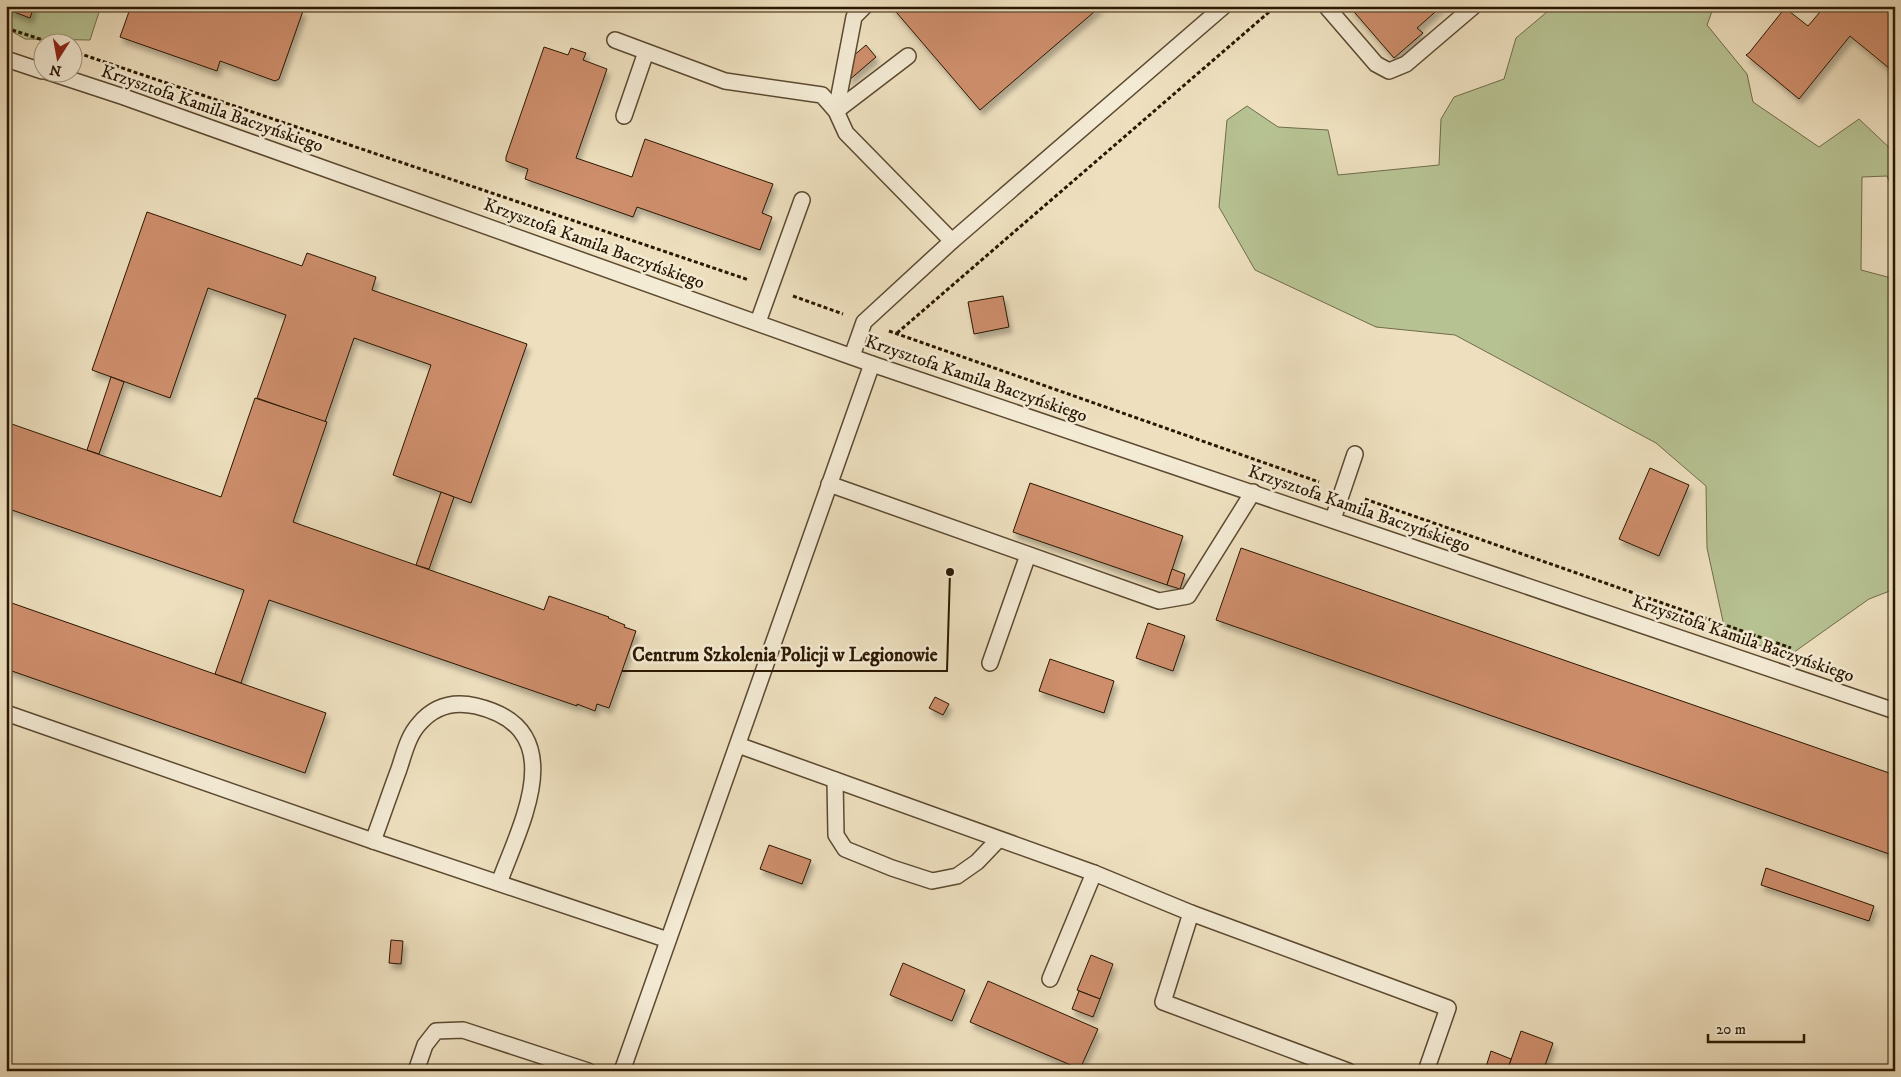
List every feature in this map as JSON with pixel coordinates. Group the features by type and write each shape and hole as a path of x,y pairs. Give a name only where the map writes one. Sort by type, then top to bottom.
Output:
{"lane":[{"path":"836,110 854,17 865,6"},
{"path":"1326,6 1376,64 1389,70 1406,64 1474,6"},
{"path":"852,356 864,322 952,241 1222,7"},
{"path":"615,40 725,81 822,95 836,110 846,133 952,241"},
{"path":"624,116 646,52"},
{"path":"836,110 908,56"},
{"path":"6,59 32,68"},
{"name":"Krzysztofa Kamila Baczyńskiego","path":"78,82 872,364 1895,711"},
{"path":"758,322 802,200"},
{"path":"622,1071 872,364"},
{"path":"1333,519 1355,454"},
{"path":"830,484 1159,602 1188,596 1254,492"},
{"path":"990,663 1028,555"},
{"path":"374,841 408,742 419,724 441,706 467,704 493,710 511,720 528,743 534,764 532,792 499,883"},
{"path":"6,713 374,841 668,940"},
{"path":"738,745 1094,873 1191,913 1448,1008 1426,1071"},
{"path":"835,780 836,836 845,849 892,868 932,881 957,876 977,862 998,840"},
{"path":"1050,979 1094,873"},
{"path":"1191,913 1163,1002 1348,1071"},
{"path":"416,1071 425,1045 436,1031 463,1030 588,1071"}],"path":[{"path":"897,333 1276,6"},
{"path":"6,28 32,36"},
{"path":"82,54 770,288 1792,648"}],"green space":[{"path":"6,6 101,6 90,40 82,40 82,32 32,32 32,39 25,39 6,28"},
{"path":"1554,6 1714,6 1707,25 1747,74 1753,102 1819,147 1859,119 1895,153 1895,194 1887,176 1862,177 1861,270 1895,279 1895,589 1869,599 1790,655 1726,635 1707,548 1706,486 1656,443 1455,335 1376,327 1255,270 1219,207 1227,120 1247,106 1278,127 1328,130 1338,175 1439,165 1441,119 1454,97 1504,79 1516,38"}],"building":[{"path":"6,6 34,6 30,18 6,9"},
{"path":"131,6 294,6 293,8 303,11 279,79 275,81 220,61 217,71 120,37"},
{"path":"891,6 1101,6 980,110"},
{"path":"1349,6 1442,6 1417,28 1423,33 1394,58"},
{"path":"1814,6 1895,6 1895,73 1850,36 1799,99 1746,55 1785,8 1808,26 1820,12"},
{"path":"866,45 876,57 848,81 852,57"},
{"path":"544,47 568,55 571,48 586,53 583,60 607,69 576,158 632,177 645,139 773,184 762,213 772,217 760,250 637,207 633,217 525,179 528,169 506,161 506,157"},
{"path":"147,212 302,266 307,253 376,277 372,290 527,344 471,503 393,475 431,365 354,338 325,422 257,398 286,315 208,288 170,398 92,370"},
{"path":"1003,296 1009,327 974,334 968,302"},
{"path":"111,377 124,382 99,454 87,450"},
{"path":"255,398 327,422 293,522 544,610 549,596 609,617 625,625 624,627 636,631 609,708 597,704 595,711 577,704 577,706 269,600 241,683 215,674 244,590 6,508 6,422 221,497"},
{"path":"1650,468 1689,485 1659,556 1619,539"},
{"path":"1030,483 1183,536 1167,585 1013,532"},
{"path":"441,492 454,497 429,569 416,565"},
{"path":"1241,548 1895,775 1895,856 1216,620"},
{"path":"1172,569 1185,574 1180,589 1167,585"},
{"path":"6,601 326,713 305,773 6,669"},
{"path":"1148,623 1185,636 1173,671 1136,658"},
{"path":"1050,659 1114,681 1104,713 1039,691"},
{"path":"935,697 949,704 943,715 929,708"},
{"path":"769,845 811,860 802,884 760,869"},
{"path":"1766,868 1874,906 1869,921 1761,885"},
{"path":"391,940 403,941 401,964 389,963"},
{"path":"1091,955 1113,964 1100,999 1077,990"},
{"path":"903,963 965,990 952,1021 890,995"},
{"path":"988,981 1098,1029 1080,1069 970,1022"},
{"path":"1079,991 1100,999 1093,1017 1072,1009"},
{"path":"1521,1031 1553,1043 1543,1071 1507,1071"},
{"path":"1491,1051 1511,1059 1507,1071 1485,1070"}],"place":[{"name":"Centrum Szkolenia Policji w Legionowie","path":"950,572"}]}
